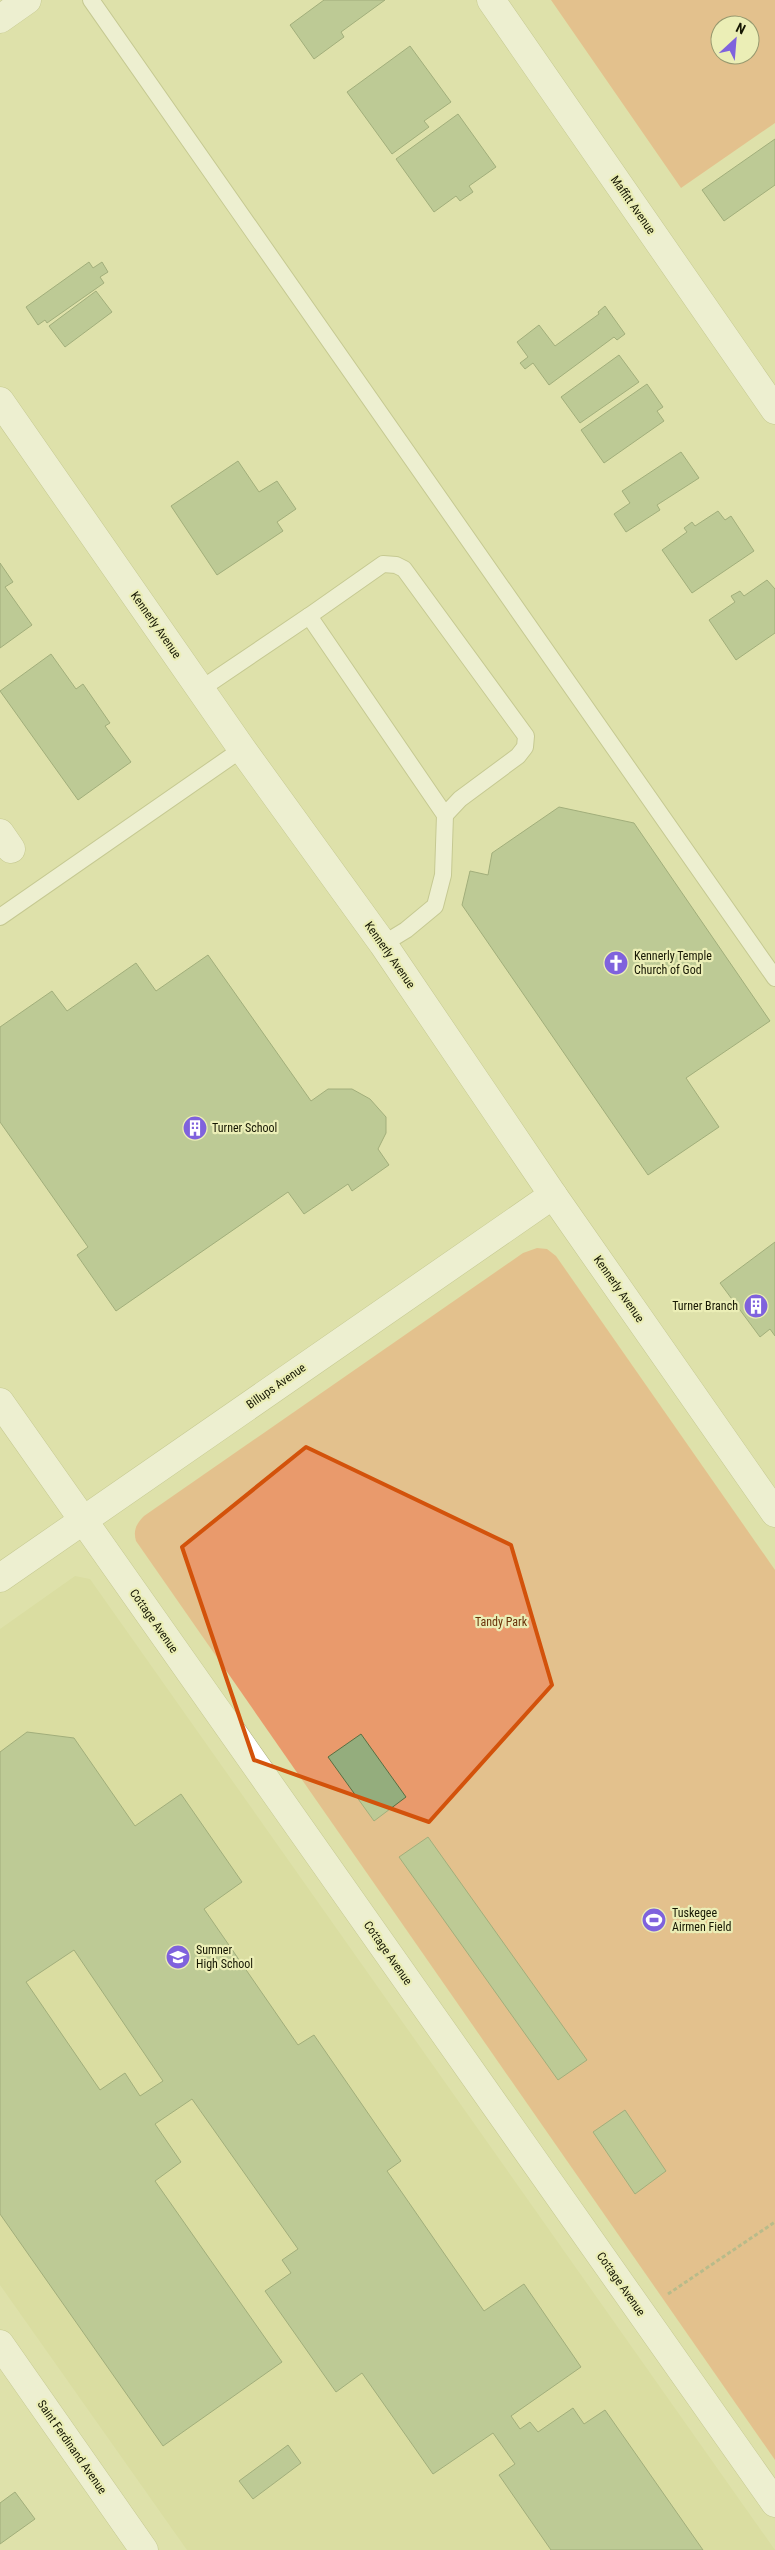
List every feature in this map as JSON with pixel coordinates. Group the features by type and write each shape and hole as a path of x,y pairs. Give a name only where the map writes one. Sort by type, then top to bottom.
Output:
{"street":[{"path":"0,19 27,0"},
{"name":"Maffitt Avenue","path":"491,0 775,410"},
{"name":"Kennerly Avenue","path":"0,401 242,749 383,944 553,1195 775,1513"},
{"name":"Billups Avenue","path":"0,1578 553,1195"},
{"name":"Cottage Avenue","path":"0,1402 775,2503"},
{"name":"Saint Ferdinand Avenue","path":"0,2344 144,2550"}],"lane":[{"path":"91,0 775,978"},
{"path":"201,689 383,564 404,568 526,736 525,747 518,756 460,799 445,816"},
{"path":"309,616 445,816 443,875 436,906 406,930 383,944"},
{"path":"0,917 242,749"}],"path":[{"path":"668,2294 775,2222"}],"highlighted area":[{"path":"306,1447 511,1545 552,1685 429,1822 254,1760 182,1547"}],"shaded area":[{"name":"Sumner High School","path":"75,1576 90,1579 775,2550 187,2550 0,2285 0,1629"}],"green space":[{"path":"551,0 775,0 775,123 681,188"},
{"name":"Tandy Park","path":"537,1248 547,1249 556,1256 775,1570 775,2460 135,1537 136,1528 144,1516 523,1253"}],"building":[{"path":"324,0 385,0 341,32 344,37 314,59 290,25"},
{"path":"410,46 451,102 424,121 429,127 392,154 347,92"},
{"path":"458,114 496,167 469,186 473,192 460,201 456,196 434,212 396,159"},
{"path":"775,139 775,185 724,221 702,190"},
{"path":"89,262 93,268 102,262 108,272 100,277 104,283 47,323 45,320 38,325 26,307"},
{"path":"96,291 112,312 65,347 49,326"},
{"path":"605,306 625,334 617,340 614,337 549,385 533,363 525,369 520,363 528,357 517,342 539,325 555,346 599,314 598,312"},
{"path":"619,355 639,382 580,423 561,397"},
{"path":"647,384 663,407 657,411 664,421 604,463 581,430"},
{"path":"681,452 699,478 657,505 660,510 626,532 614,514 630,503 622,491"},
{"path":"238,461 259,492 277,481 296,509 277,522 283,531 217,575 171,506"},
{"path":"718,511 725,520 731,516 754,551 692,593 662,550 687,532 684,528 692,522 695,526"},
{"path":"0,563 13,582 5,587 32,625 0,648"},
{"path":"767,580 775,589 775,633 736,660 709,620 735,602 731,596 740,591 744,596"},
{"path":"51,654 76,689 83,684 110,723 105,726 131,762 78,800 0,691"},
{"name":"Kennerly Temple Church of God","path":"559,807 634,823 770,1021 686,1078 719,1127 648,1175 462,905 470,871 488,875 492,853"},
{"name":"Turner School","path":"208,955 311,1101 328,1089 352,1089 370,1099 386,1117 386,1133 378,1149 389,1165 352,1191 348,1184 304,1214 288,1192 116,1311 77,1255 88,1247 0,1122 0,1027 52,991 67,1011 136,963 156,991"},
{"name":"Turner Branch","path":"775,1242 775,1336 770,1329 760,1337 720,1283"},
{"path":"27,1732 74,1738 135,1826 181,1794 242,1882 204,1909 298,2045 314,2035 401,2161 387,2171 484,2311 524,2284 581,2367 511,2416 520,2429 530,2422 538,2432 573,2408 584,2424 605,2410 703,2550 551,2550 499,2475 515,2464 493,2433 433,2474 362,2373 336,2392 265,2291 291,2273 282,2260 298,2249 192,2099 155,2124 181,2162 155,2181 282,2362 163,2446 0,2214 0,1752","holes":["74,1950 163,2081 140,2096 125,2073 100,2090 26,1982"]},
{"path":"361,1734 406,1797 374,1821 328,1757"},
{"path":"428,1837 587,2060 558,2080 399,1857"},
{"path":"625,2110 666,2171 635,2194 593,2132"},
{"path":"288,2445 301,2463 253,2499 239,2481"},
{"path":"15,2492 35,2519 0,2544 0,2503"}],"place":[{"name":"Kennerly Temple Church of God","path":"616,963"},
{"name":"Turner School","path":"195,1128"},
{"name":"Turner Branch","path":"756,1306"},
{"name":"Tuskegee Airmen Field","path":"654,1920"},
{"name":"Sumner High School","path":"178,1957"}]}
